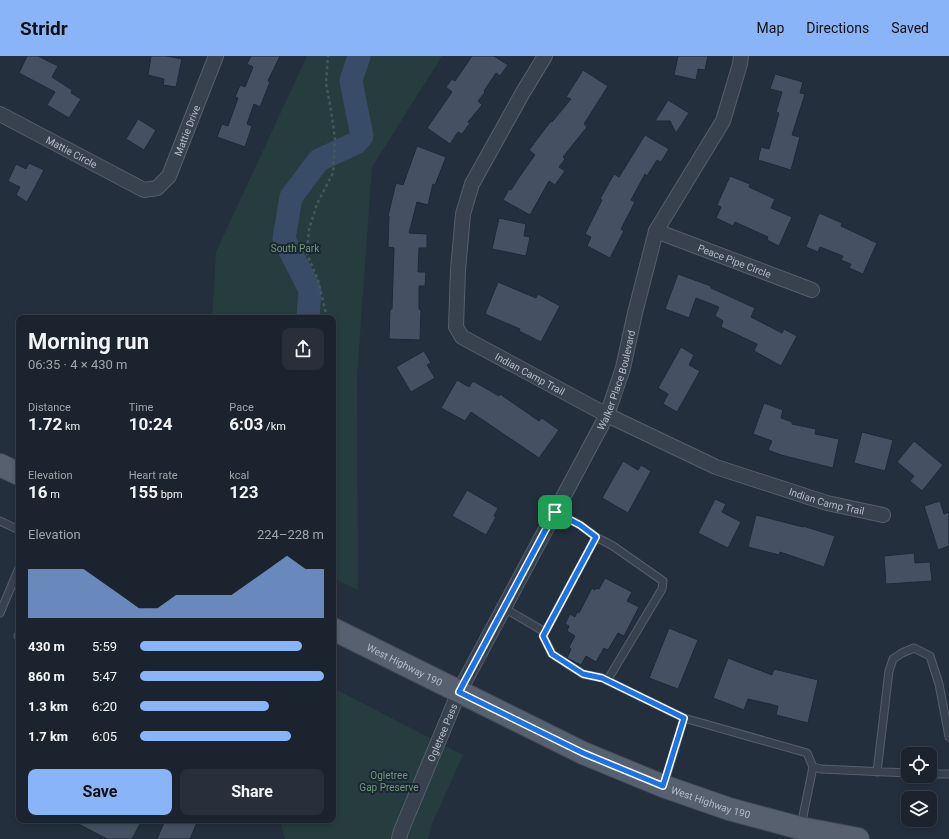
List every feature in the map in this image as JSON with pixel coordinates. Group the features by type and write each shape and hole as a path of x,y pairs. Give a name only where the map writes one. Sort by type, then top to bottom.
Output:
{"main road":[{"path":"0,465 16,473"},
{"name":"West Highway 190","path":"336,631 583,753 663,786 800,834 858,839"}],"street":[{"name":"Mattie Drive","path":"144,190 157,188 169,176 216,56"},
{"name":"Indian Camp Trail","path":"545,56 472,184 463,214 458,270 456,327 462,337 607,415 716,467 827,503 883,515"},
{"name":"Walker Place Boulevard","path":"459,692 607,415 623,368 635,313 656,231 723,121 741,56"},
{"name":"Mattie Circle","path":"0,114 144,190"},
{"name":"Peace Pipe Circle","path":"656,231 812,290"},
{"name":"Ogletree Pass","path":"399,839 459,692"}],"lane":[{"path":"555,512 580,525 663,580 662,589 607,681"},
{"path":"0,521 16,529"},
{"path":"596,537 543,636 552,654 583,674 602,678 684,718 807,753 813,767 800,834"},
{"path":"0,613 16,575"},
{"path":"504,608 545,632"},
{"path":"877,772 889,671 893,659 902,653 914,648 930,656 940,684 949,737"},
{"path":"663,786 684,718"},
{"path":"813,767 821,769 901,773"},
{"path":"937,774 949,774"}],"path":[{"path":"326,315 318,280 307,254 309,229 317,204 333,173 334,144 331,110 326,83 328,56"}],"green space":[{"name":"South Park","path":"307,56 442,56 372,167 357,377 358,590 336,579 336,315 212,315 216,252"},
{"name":"Ogletree Gap Preserve","path":"336,690 463,755 431,826 428,839 285,839 281,823 336,823"}],"building":[{"path":"27,56 38,56 58,66 52,77 72,90 71,93 81,99 69,118 47,105 55,92 19,73"},
{"path":"151,56 166,56 182,59 176,87 163,85 164,79 148,75"},
{"path":"251,56 280,56 268,81 270,82 260,107 254,104 247,124 252,126 245,147 217,137 222,124 228,126 238,98 235,97 240,85 245,87 253,67 247,64"},
{"path":"472,56 494,56 508,65 500,76 496,73 478,101 482,105 468,122 470,123 462,134 458,132 450,144 427,128 452,92 446,87 452,79 455,81"},
{"path":"678,56 708,56 705,70 698,69 696,80 674,75"},
{"path":"583,70 608,86 584,124 587,127 563,157 565,159 559,167 565,171 555,185 549,181 530,215 503,200 509,189 511,190 535,155 529,150 551,121 552,122 571,99 566,97"},
{"path":"775,74 803,82 800,93 805,94 792,135 800,137 791,170 758,160 761,147 769,149 779,113 776,112 782,92 770,89"},
{"path":"668,100 689,113 676,133 670,121 655,121"},
{"path":"138,119 156,130 144,150 126,139"},
{"path":"645,135 669,149 661,162 657,160 647,176 645,174 631,200 635,202 621,229 624,231 610,258 587,246 591,237 585,234 602,200 600,199 614,174 619,177"},
{"path":"417,146 446,157 435,185 433,184 428,205 417,202 409,233 427,234 427,248 419,248 418,272 426,272 425,286 419,286 419,309 421,310 420,340 389,339 390,309 392,309 394,248 388,247 388,216 396,183 403,185"},
{"path":"29,163 44,170 27,202 16,195 20,187 8,181 16,164 26,169"},
{"path":"730,176 750,184 749,187 775,199 771,208 792,217 779,246 767,240 768,237 735,222 733,226 716,218 721,207 717,205"},
{"path":"819,213 842,223 841,226 877,243 863,274 849,268 851,264 841,260 843,256 820,247 818,252 806,247"},
{"path":"499,218 526,224 524,236 530,237 526,256 492,249"},
{"path":"678,274 711,286 711,288 755,308 751,317 782,333 784,329 797,336 781,366 754,351 757,344 721,327 723,321 715,316 719,307 696,298 689,318 665,309"},
{"path":"498,282 536,298 538,294 560,306 541,342 519,331 520,329 485,314"},
{"path":"681,347 694,355 689,365 700,371 677,412 663,404 668,394 658,388"},
{"path":"424,351 431,363 427,365 435,378 411,392 396,367"},
{"path":"457,380 469,387 473,381 499,396 500,394 539,421 542,418 559,430 539,458 471,412 465,421 441,408"},
{"path":"764,403 783,410 781,418 792,422 792,424 816,429 815,434 839,439 833,468 781,455 768,450 772,441 753,434"},
{"path":"862,432 893,440 885,471 854,463"},
{"path":"914,441 943,465 922,491 910,481 914,476 897,462"},
{"path":"623,461 638,470 641,465 651,471 628,513 602,498"},
{"path":"467,490 498,508 494,516 496,517 486,535 452,516"},
{"path":"715,499 726,504 722,512 741,522 728,548 698,533"},
{"path":"940,501 944,514 949,512 949,546 938,550 924,506"},
{"path":"756,515 803,526 835,536 824,567 780,552 779,555 748,547"},
{"path":"914,553 915,563 930,562 932,581 886,584 884,556"},
{"path":"605,578 632,592 627,601 639,607 624,636 618,633 608,650 604,648 596,662 586,656 581,665 567,658 571,649 569,647 575,636 567,631 569,626 565,624 570,614 575,617 577,612 579,613 592,588 595,590 596,588 599,589"},
{"path":"669,628 698,640 678,689 649,678"},
{"path":"728,658 772,675 774,669 818,680 808,723 776,715 778,706 748,699 744,710 713,698"},
{"path":"77,823 140,823 132,839 107,839"},
{"path":"164,823 197,823 190,839 157,839"}],"waterway":[{"path":"308,315 310,290 284,239 291,197 319,160 356,143 362,136 351,81 359,56"}],"route":[{"path":"555,512 580,525 596,537 543,636 552,654 583,674 602,678 684,718 663,786 583,753 459,692 555,512"}]}
